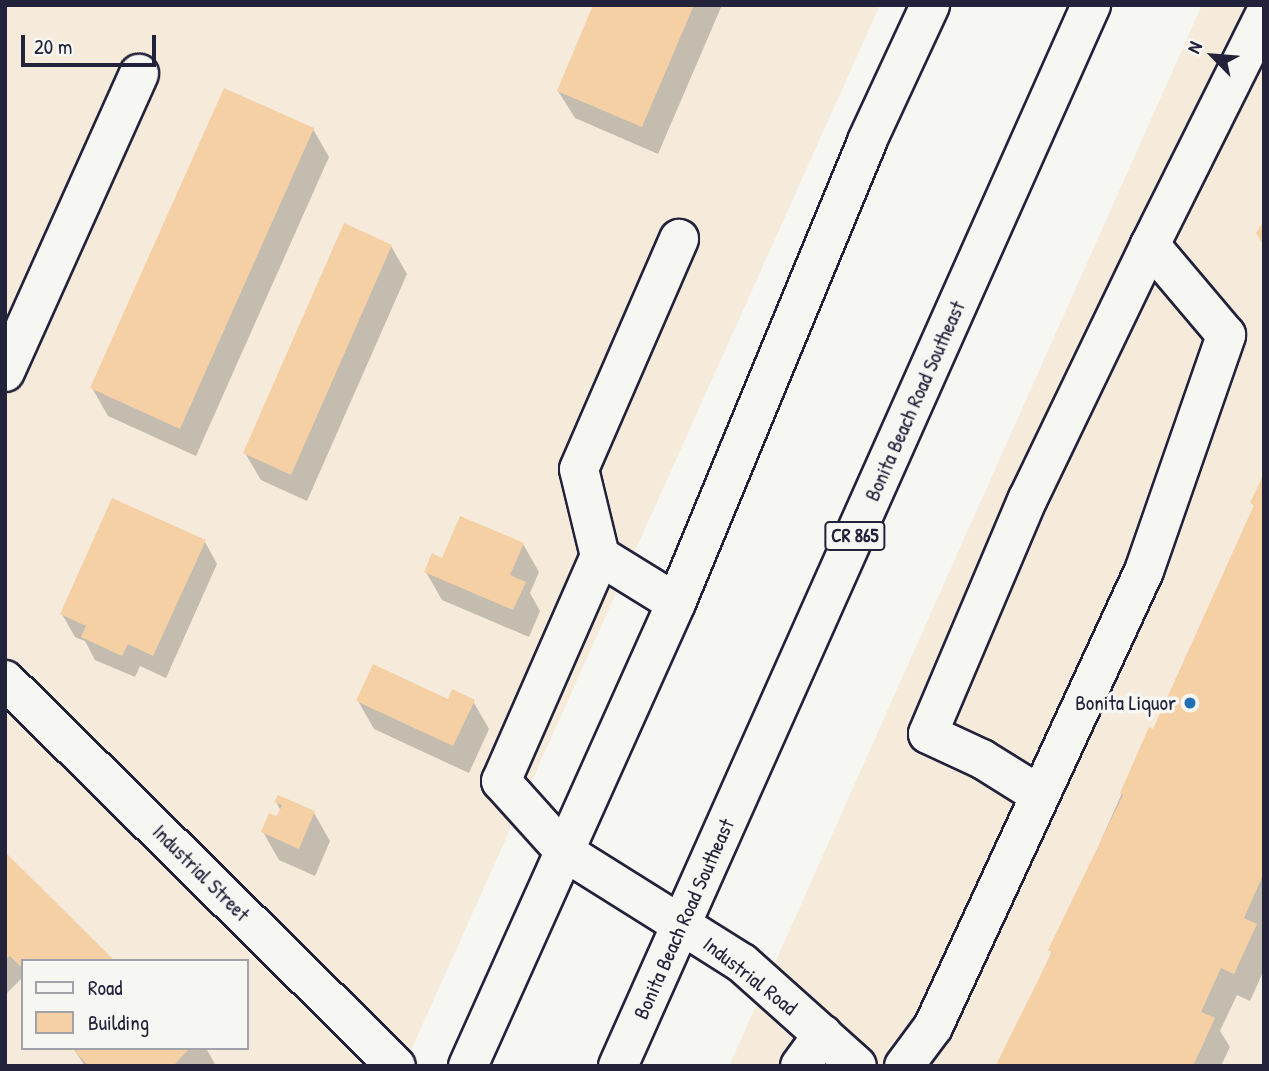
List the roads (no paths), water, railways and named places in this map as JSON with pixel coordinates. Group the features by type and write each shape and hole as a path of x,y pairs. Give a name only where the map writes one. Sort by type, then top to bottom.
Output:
{"main road":[{"path":"468,1066 676,603 867,141 930,5"},
{"name":"Bonita Beach Road Southeast","path":"618,1066 1091,5"},
{"path":"1038,794 982,759 928,734 1028,498 1264,16"},
{"path":"5,372 139,74"},
{"path":"676,603 600,556 579,469 679,239"},
{"path":"904,1066 933,1027 1038,794 1144,571 1226,335 1150,245"},
{"name":"Industrial Road","path":"600,556 501,781 565,852 742,964 857,1066"},
{"name":"Industrial Street","path":"5,680 396,1066"},
{"path":"800,1066 823,1034"}],"place":[{"name":"Bonita Liquor","path":"1190,703"}]}
